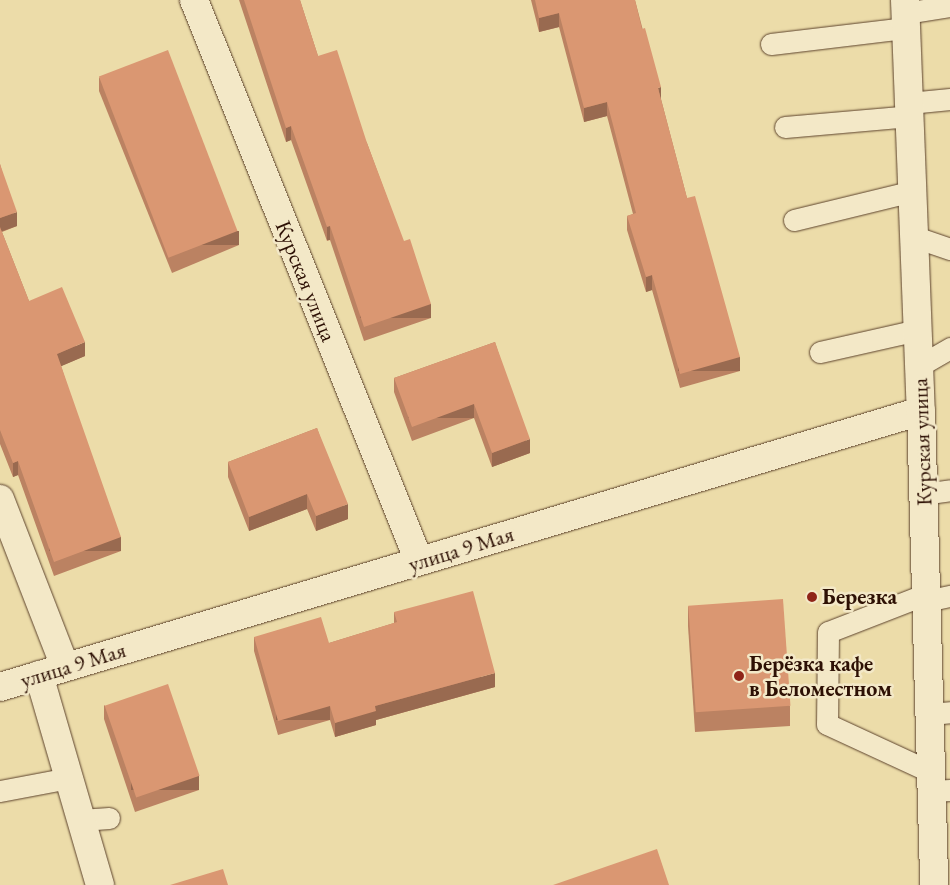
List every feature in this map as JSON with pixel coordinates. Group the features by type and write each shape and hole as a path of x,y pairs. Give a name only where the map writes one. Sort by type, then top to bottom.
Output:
{"street":[{"name":"Курская улица","path":"194,0 419,561"},
{"name":"Курская улица","path":"906,14 924,494 934,597 940,713 934,885"},
{"name":"улица 9 Мая","path":"0,687 921,411"},
{"path":"0,499 65,667"},
{"path":"39,675 100,885"}],"lane":[{"path":"771,44 950,6"},
{"path":"785,127 910,110 950,99"},
{"path":"794,220 913,191"},
{"path":"914,236 950,249"},
{"path":"820,352 918,330"},
{"path":"919,366 950,348"},
{"path":"924,494 950,490"},
{"path":"934,597 828,632 827,724 937,784"},
{"path":"0,791 69,778"},
{"path":"81,820 109,818"}],"building":[{"path":"244,0 300,0 318,56 337,50 367,143 404,241 410,239 431,304 364,327 330,226 327,227 291,126 286,128"},
{"path":"535,0 635,0 642,29 645,28 661,87 658,88 687,198 695,196 740,357 680,374 652,275 646,277 627,216 636,213 607,102 584,108 559,13 539,18"},
{"path":"168,50 238,231 168,258 99,77"},
{"path":"0,164 17,212 0,218"},
{"path":"0,227 29,301 62,287 85,342 57,354 121,537 54,562 18,461 13,463 0,430"},
{"path":"495,342 530,439 492,453 474,404 412,427 394,378"},
{"path":"317,428 348,504 316,516 307,494 249,517 228,462"},
{"path":"473,591 495,673 375,706 376,711 335,723 330,706 278,721 254,637 321,617 329,643 397,622 394,612"},
{"name":"Берёзка кафе в Беломестном","path":"783,599 790,706 696,712 688,606"},
{"path":"168,684 200,776 136,798 105,706"},
{"path":"657,849 669,885 553,885"},
{"path":"223,869 228,885 170,885"}],"place":[{"name":"Березка","path":"812,597"},
{"name":"Берёзка кафе в Беломестном","path":"739,676"}]}
